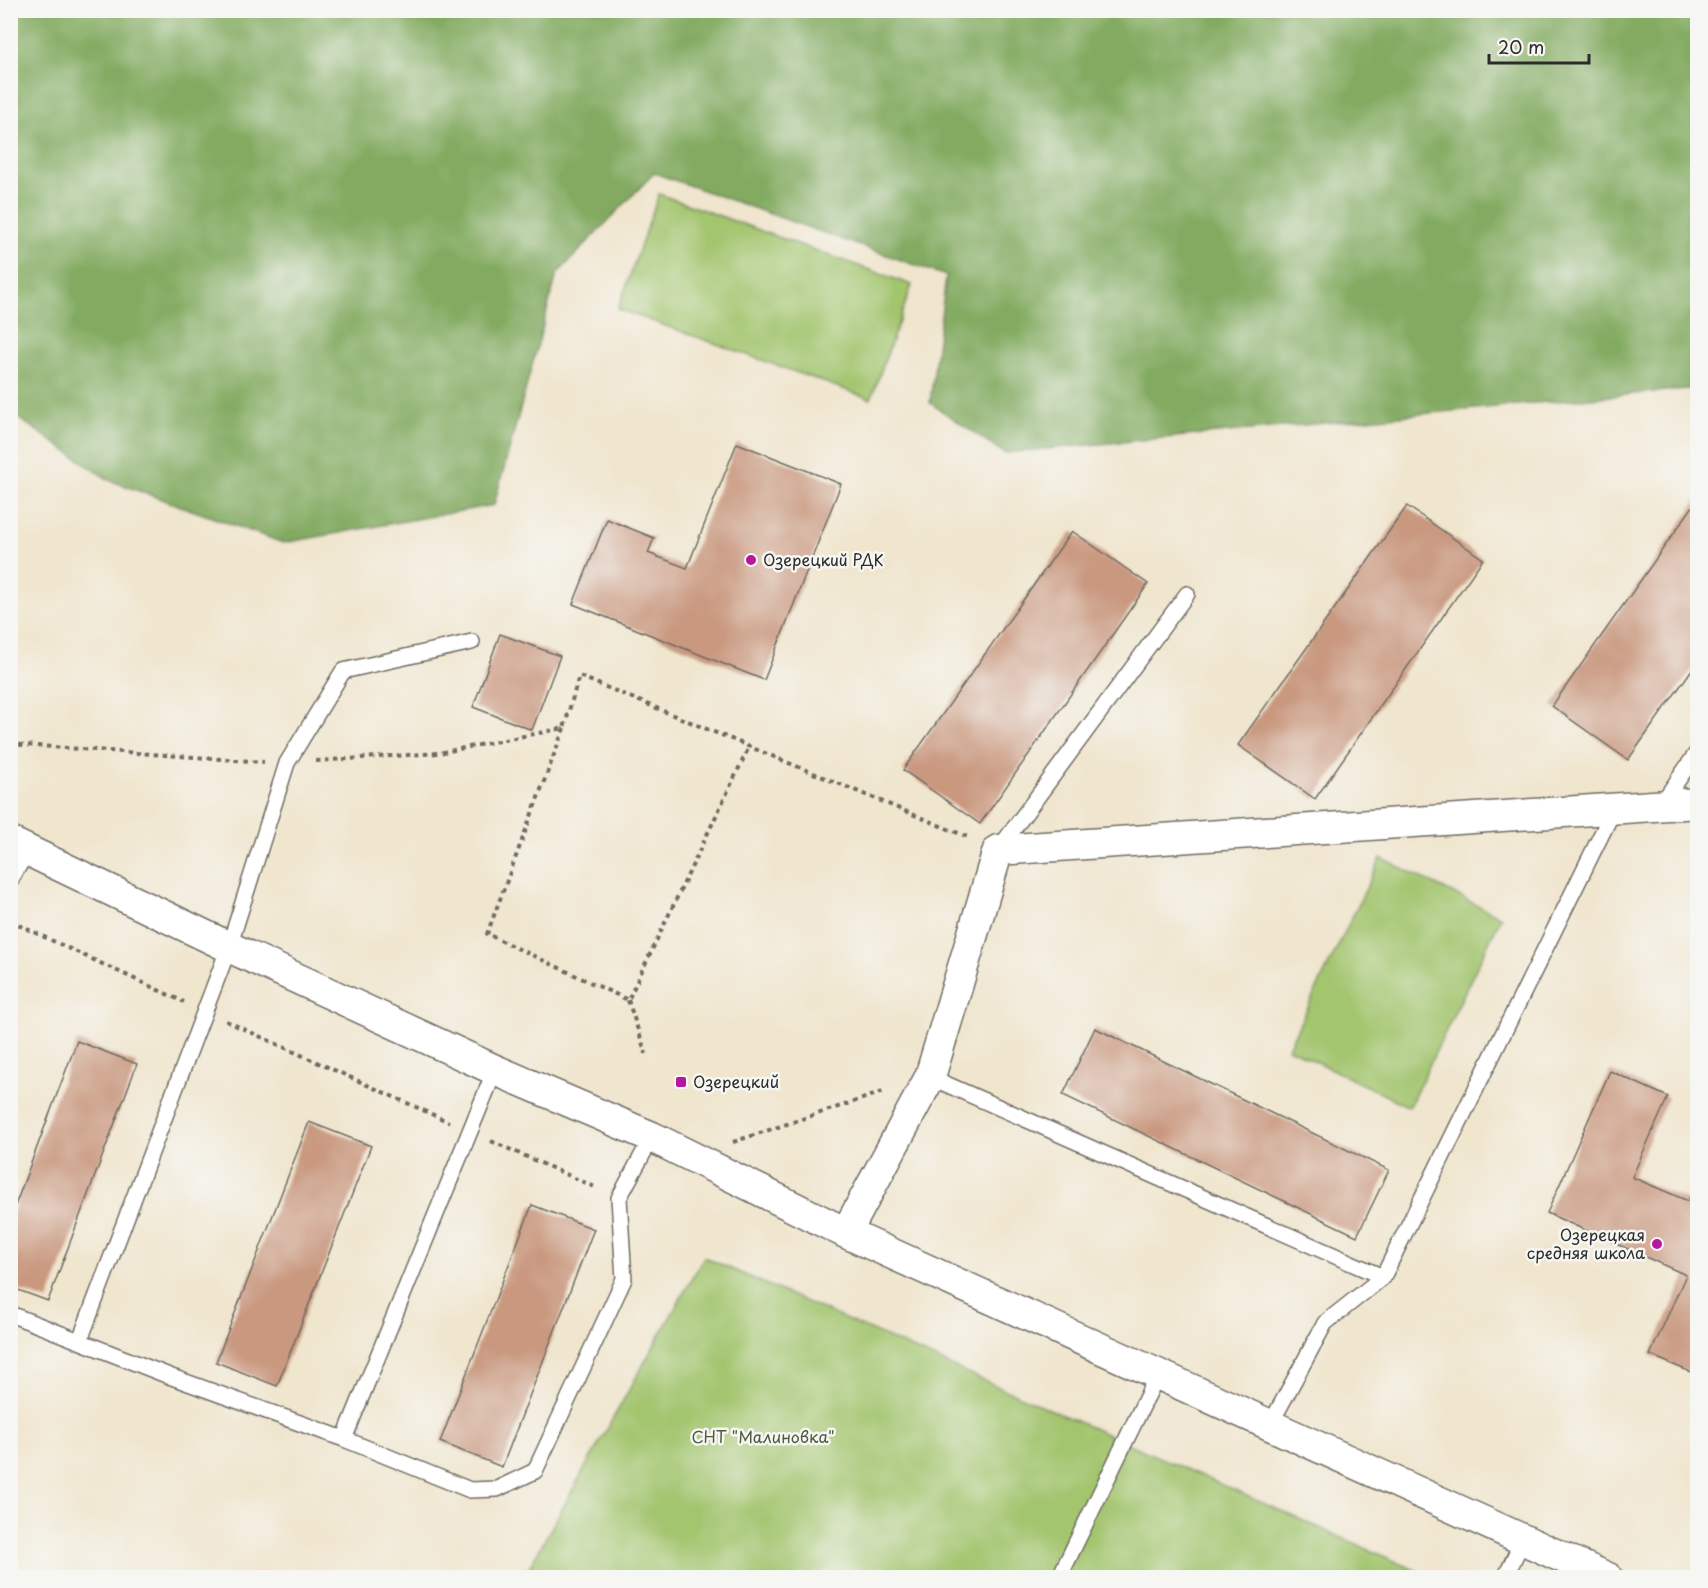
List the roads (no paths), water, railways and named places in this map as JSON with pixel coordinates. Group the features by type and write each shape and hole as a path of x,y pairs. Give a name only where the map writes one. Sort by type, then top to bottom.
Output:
{"street":[{"path":"846,1233 930,1077 998,850 1698,803"},
{"path":"19,846 229,947 495,1070 652,1137 846,1233 1608,1578"}],"lane":[{"path":"998,850 1187,594"},
{"path":"80,1340 229,947 287,763 343,671 472,642"},
{"path":"1660,806 1698,751"},
{"path":"1270,1425 1325,1323 1383,1277 1614,809"},
{"path":"10,881 19,846"},
{"path":"344,1439 495,1070"},
{"path":"930,1077 1383,1277"},
{"path":"10,1314 170,1376 344,1439 470,1490 497,1489 535,1471 624,1279 619,1198 652,1137"},
{"path":"1059,1578 1158,1374"},
{"path":"1505,1578 1522,1539"}],"place":[{"name":"Озерецкий РДК","path":"751,560"},
{"name":"Озерецкий","path":"681,1082"},
{"name":"Озерецкая средняя школа","path":"1657,1244"}],"park label":[{"name":"СНТ \"Малиновка\"","path":"763,1437"}]}
